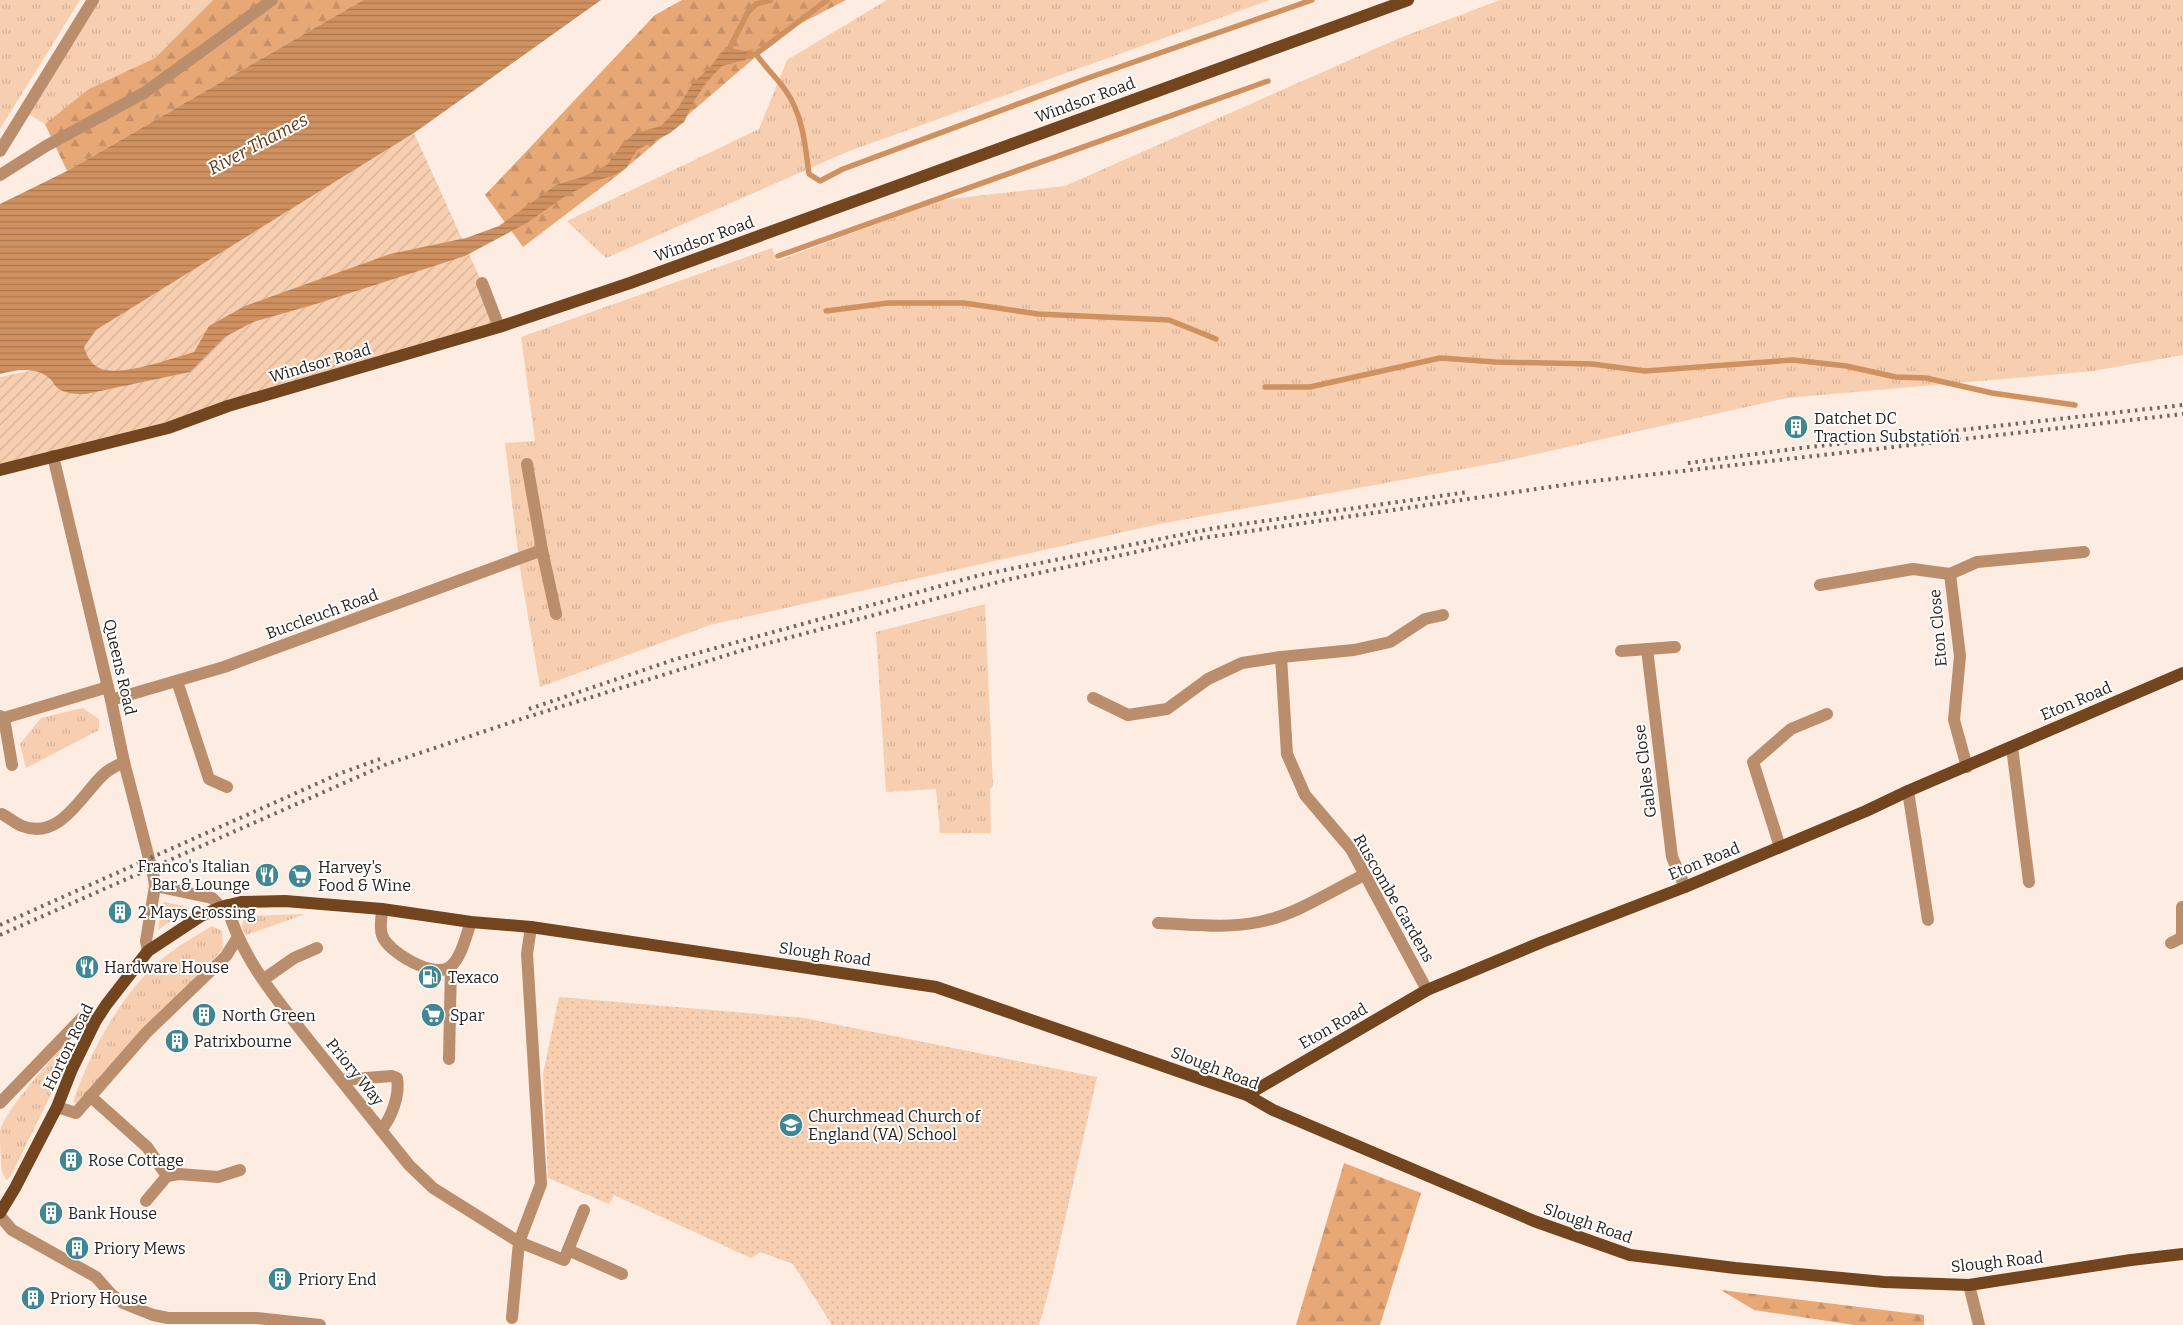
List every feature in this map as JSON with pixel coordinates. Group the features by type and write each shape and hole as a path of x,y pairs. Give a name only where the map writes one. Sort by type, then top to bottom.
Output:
{"main road":[{"name":"Windsor Road","path":"0,470 168,428 228,406 499,327 630,283 1408,0"},
{"name":"Eton Road","path":"1247,1096 1427,990 1542,942 1685,887 1866,811 1908,791 2183,673"},
{"name":"Slough Road","path":"224,906 254,901 285,901 382,908 936,987 1247,1096 1273,1110 1534,1221 1630,1255 1735,1268 1884,1282 1968,1285 2183,1254"},
{"name":"Horton Road","path":"0,1214 58,1108 72,1069 96,1022 121,984 148,951 201,916 224,906"}],"street":[{"path":"0,151 93,0"},
{"path":"0,175 46,146 144,94 272,0"},
{"path":"482,283 499,327"},
{"name":"Queens Road","path":"53,456 124,762 155,886 146,941 148,951"},
{"path":"527,464 542,550 556,614"},
{"name":"Buccleuch Road","path":"111,700 224,667 346,624 542,550"},
{"name":"Eton Close","path":"1820,585 1912,569 1950,574 1977,562 2084,552"},
{"name":"Eton Close","path":"1950,574 1960,656 1954,720 1967,767"},
{"path":"1093,698 1128,715 1167,710 1208,679 1242,663 1281,656 1354,650 1390,642 1425,619 1443,615"},
{"path":"1621,651 1675,647"},
{"name":"Gables Close","path":"1647,649 1672,857 1685,887"},
{"name":"Ruscombe Gardens","path":"1281,656 1287,754 1305,795 1351,849 1427,990"},
{"path":"177,680 209,779 227,787"},
{"path":"12,765 2,717 108,687"},
{"path":"1780,847 1753,762 1791,729 1827,714"},
{"path":"2012,746 2029,882"},
{"path":"2,814 22,826 36,829 53,826 67,815 105,772 124,762"},
{"path":"1908,791 1928,920"},
{"path":"1158,923 1258,923 1284,915 1364,874"},
{"path":"155,886 212,898 224,906"},
{"name":"Priory Way","path":"224,906 232,927 274,996 409,1165 433,1188 471,1210 519,1242 564,1260 568,1250"},
{"path":"2171,943 2183,937 2182,907"},
{"path":"382,908 382,936 398,954 414,964 444,970 451,966"},
{"path":"449,1059 451,966 465,939 471,922"},
{"path":"512,1318 519,1242 541,1184 527,954 531,928"},
{"path":"58,1108 76,1113 146,1033 226,956 238,937"},
{"path":"264,978 294,958 316,948"},
{"path":"0,1103 82,1018 96,1022"},
{"path":"341,1080 392,1076 397,1078 393,1111 381,1130"},
{"path":"90,1096 147,1146 167,1176"},
{"path":"146,1201 167,1176 179,1174 218,1177 240,1170"},
{"path":"584,1210 568,1250 622,1274"},
{"path":"0,1214 12,1230 96,1277 111,1294 123,1303 153,1315 168,1318 258,1318 320,1325"},
{"path":"1968,1285 1979,1325"}],"green space":[{"path":"0,0 80,0 0,129"},
{"path":"97,0 213,0 155,58 89,90 45,124 28,114"},
{"path":"213,0 363,0 67,171 45,124 89,89 155,58"},
{"path":"682,0 846,0 786,31 619,174 523,247 485,195 655,15"},
{"path":"887,0 1270,0 849,151 606,258 567,221 759,129 787,60"},
{"path":"1500,0 2183,0 2183,355 2093,371 1787,398 1501,462 1159,524 710,625 540,687 520,569 505,443 535,441 521,337 772,248 777,261 941,200 1065,186 1402,37"},
{"path":"414,133 482,283 499,327 168,428 0,468 0,377 29,371"},
{"path":"985,604 993,786 990,789 991,833 940,833 936,789 886,792 876,632"},
{"path":"83,708 99,719 99,730 26,768 20,744 41,718"},
{"path":"165,902 190,908 158,930 162,904"},
{"path":"305,914 246,935 242,928 242,923 247,916"},
{"path":"212,926 222,931 223,949 151,1022 78,1103 73,1102 80,1082 99,1042 110,1022 137,985 167,955"},
{"name":"Churchmead Church of England (VA) School","path":"559,997 804,1018 1097,1077 1049,1291 1039,1325 832,1325 793,1264 761,1252 751,1258 614,1195 609,1204 548,1178 543,1074"},
{"path":"62,1047 71,1053 12,1174 7,1180 2,1172 1,1165 0,1131 3,1122 27,1088"},
{"path":"1344,1163 1421,1193 1380,1325 1296,1325"},
{"path":"1721,1290 1924,1315 1924,1325 1854,1325 1754,1310"}],"water":[{"name":"River Thames","path":"363,0 601,0 414,133 96,330 84,347 93,364 99,368 119,371 194,352 209,326 245,306 390,254 466,238 499,226 556,185 582,177 607,165 620,147 633,134 661,126 678,108 692,84 711,66 726,47 745,51 754,49 745,60 722,66 706,83 694,101 684,122 670,133 637,150 626,168 615,175 592,182 564,197 527,223 465,256 316,304 253,322 225,337 190,372 86,394 62,391 49,378 31,370 18,370 0,374 0,204 67,171"}],"waterway":[{"path":"730,47 748,12 756,4 771,0"},
{"path":"749,55 756,54 827,0"},
{"path":"756,54 792,101 800,120 809,174 820,181 843,169 1088,78 1312,0"},
{"path":"778,256 1268,81"},
{"path":"826,311 888,303 964,303 1038,314 1169,320 1216,339"},
{"path":"1265,387 1310,387 1440,358 1495,362 1592,364 1645,371 1793,360 1846,366 1896,377 1926,378 1992,393 2075,405"}],"railway":[{"path":"1688,463 1801,448 2183,405"},
{"path":"0,935 387,764 524,718 750,648 1006,580 1196,539 1577,483 2183,414"},
{"path":"529,709 676,659 980,575 1215,528 1468,492"},
{"path":"0,925 341,773 380,759"}],"place":[{"name":"Datchet DC Traction Substation","path":"1796,427"},
{"name":"Franco's Italian Bar & Lounge","path":"267,875"},
{"name":"Harvey's Food & Wine","path":"300,876"},
{"name":"2 Mays Crossing","path":"120,912"},
{"name":"Hardware House","path":"87,967"},
{"name":"Texaco","path":"430,977"},
{"name":"North Green","path":"204,1015"},
{"name":"Spar","path":"433,1015"},
{"name":"Patrixbourne","path":"177,1041"},
{"name":"Churchmead Church of England (VA) School","path":"791,1125"},
{"name":"Rose Cottage","path":"71,1160"},
{"name":"Bank House","path":"51,1213"},
{"name":"Priory Mews","path":"77,1248"},
{"name":"Priory End","path":"280,1279"},
{"name":"Priory House","path":"33,1298"}]}
